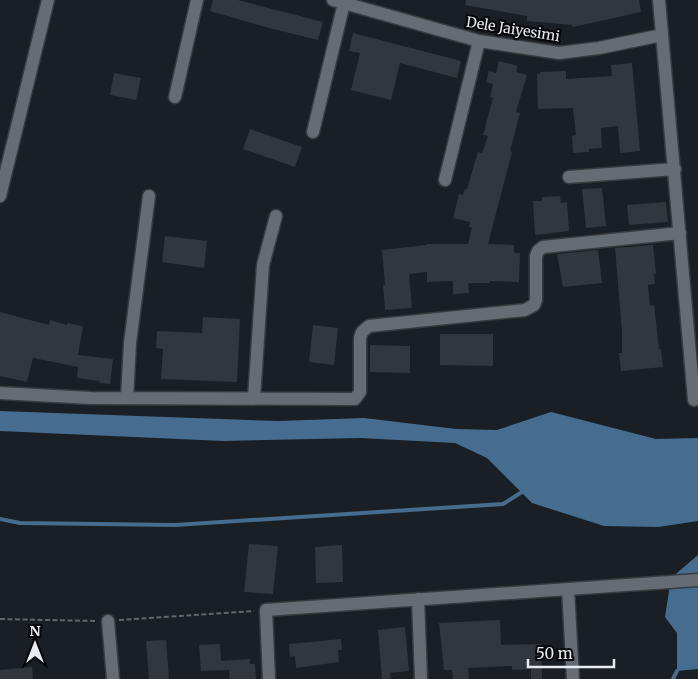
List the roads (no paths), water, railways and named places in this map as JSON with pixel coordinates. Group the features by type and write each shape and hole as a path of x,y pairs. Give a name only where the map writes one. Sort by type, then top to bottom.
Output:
{"street":[{"path":"0,196 48,0"},
{"path":"175,97 197,0"},
{"path":"659,0 694,400"},
{"path":"313,132 338,2"},
{"name":"Dele Jaiyesimi","path":"338,2 479,41 559,53 599,48 662,35"},
{"path":"445,180 479,41"},
{"path":"569,177 675,170"},
{"path":"127,398 130,343 149,196"},
{"path":"254,398 263,265 276,216"},
{"path":"0,393 31,396 127,398 355,399 360,392 360,338 362,332 369,326 530,309 536,300 536,256 543,247 680,233"},
{"path":"269,679 266,610 698,580"},
{"path":"568,589 573,679"},
{"path":"418,599 421,679"},
{"path":"108,621 113,679"}],"water":[{"path":"0,411 278,421 364,418 456,429 497,430 551,412 656,439 698,438 698,521 658,527 604,526 532,503 487,458 455,443 360,438 223,441 0,431"},
{"path":"698,555 698,669 677,671 677,633 665,617 671,578"}],"waterway":[{"path":"0,519 20,523 175,525 503,504 525,490"},
{"path":"673,679 677,671"}]}
